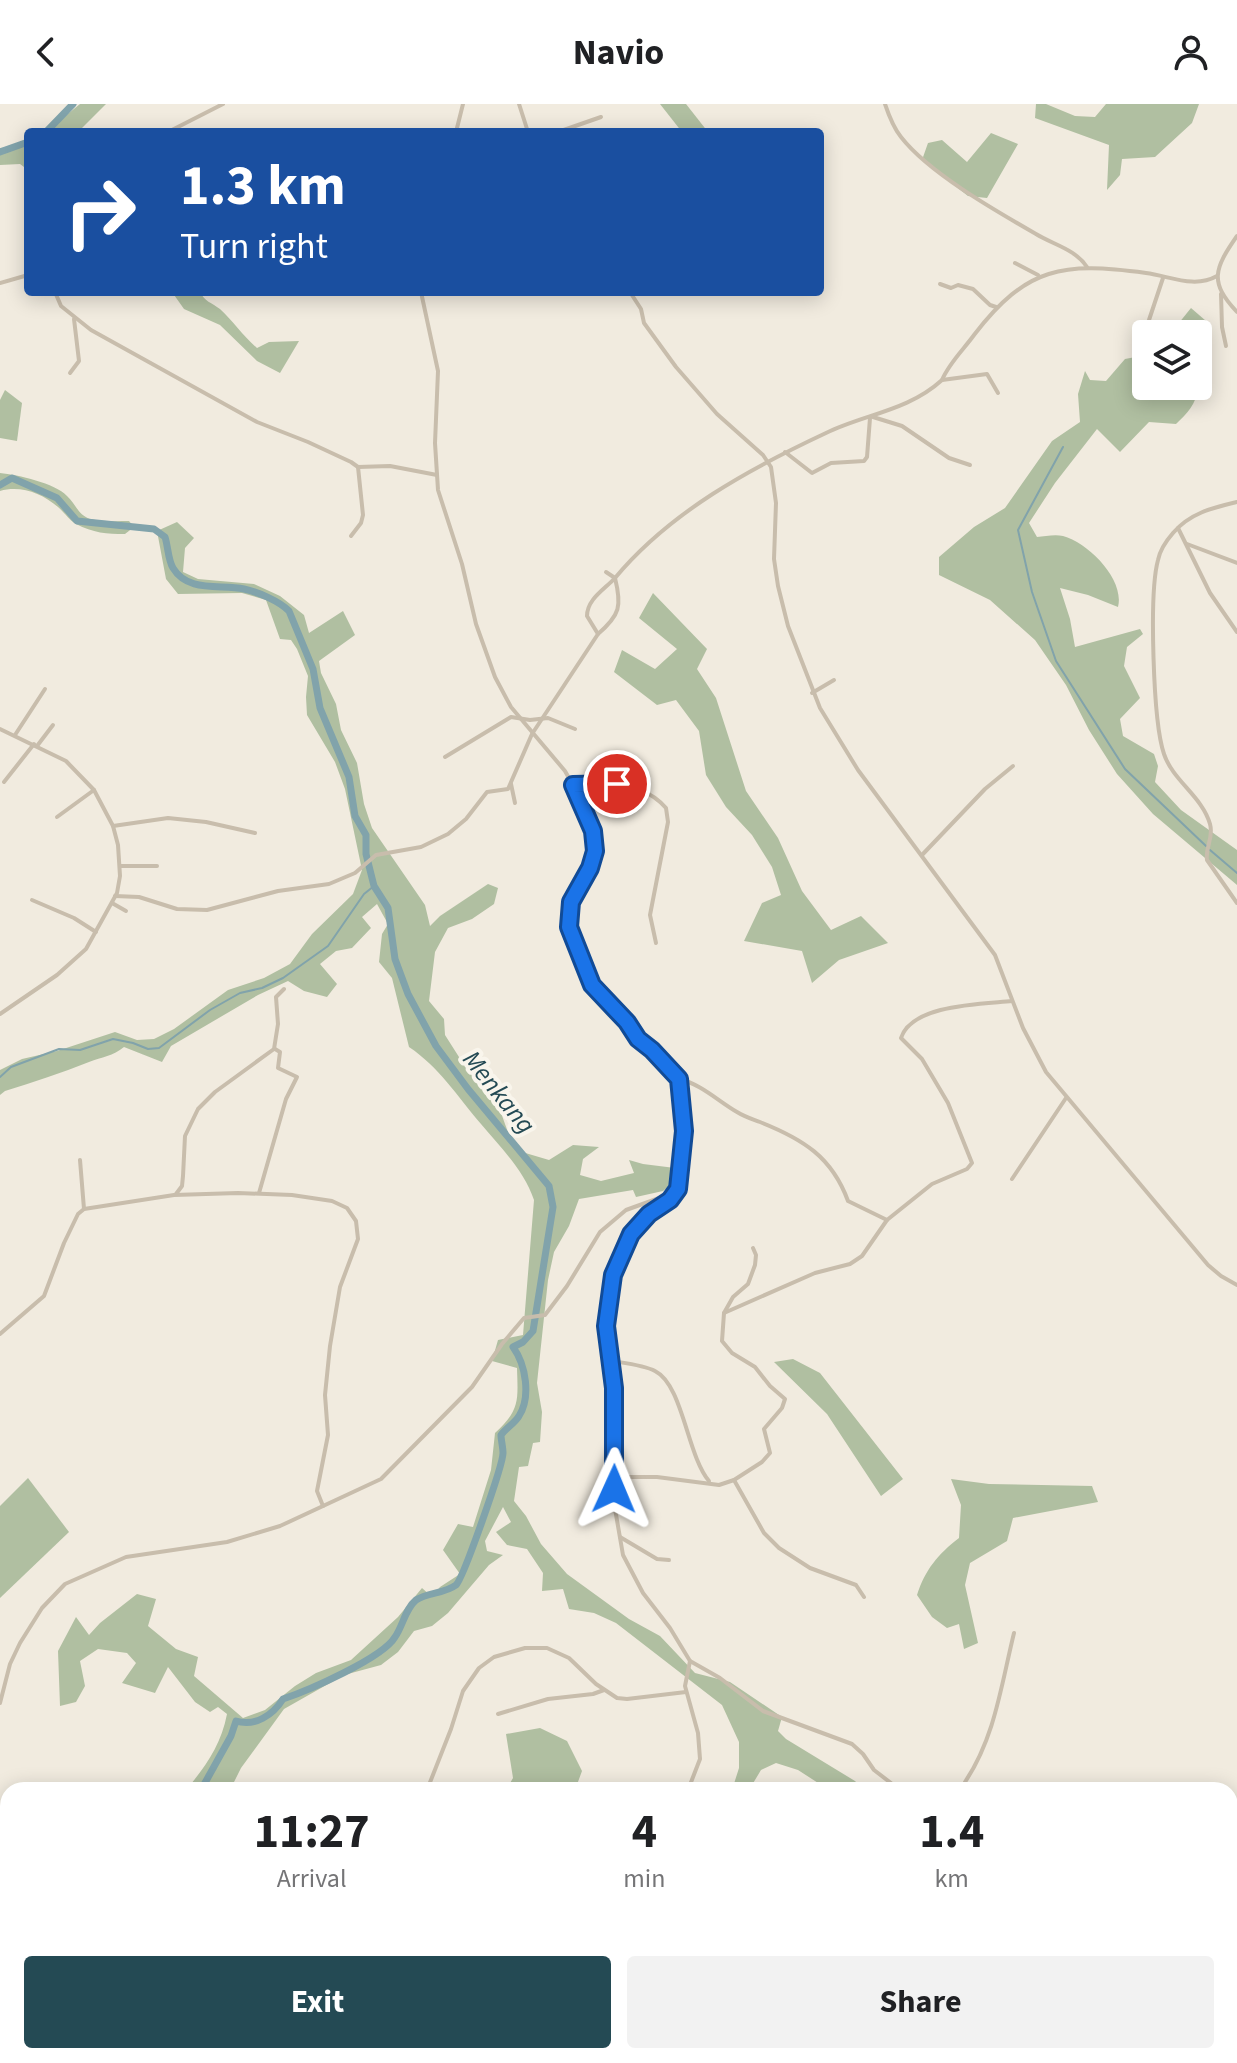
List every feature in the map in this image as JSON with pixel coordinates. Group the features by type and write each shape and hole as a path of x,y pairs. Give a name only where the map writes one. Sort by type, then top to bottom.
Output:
{"street":[{"path":"176,128 223,104"},
{"path":"457,128 463,104"},
{"path":"519,104 527,128"},
{"path":"885,104 896,131 933,167 966,192 1079,256 1087,267"},
{"path":"569,128 601,117"},
{"path":"1226,346 1217,276 1225,254 1237,236"},
{"path":"1015,263 1039,276"},
{"path":"598,634 587,616 588,609 637,552 661,532 767,460 827,432 914,400 942,380 996,307 1021,285 1039,276 1087,267 1147,273 1188,282 1210,280 1217,276"},
{"path":"0,283 24,276"},
{"path":"1149,320 1163,278"},
{"path":"1210,280 1218,285"},
{"path":"940,284 973,289 996,307"},
{"path":"1221,294 1237,312"},
{"path":"57,296 61,306 91,330 257,422 308,442 358,467 390,466 437,475"},
{"path":"422,296 438,371 435,443 440,494 462,564 480,638 495,677 517,716 565,771 573,785 589,820 595,843 590,868 571,902 568,918 592,985 627,1022 638,1039 679,1079 817,1153 840,1179 848,1201 887,1220"},
{"path":"633,296 647,328 687,382 767,460 775,490 774,559 788,626 812,693 847,754 995,955 1037,1057 1066,1098 1208,1265 1237,1285"},
{"path":"70,373 79,361 74,317"},
{"path":"942,380 987,374 998,393"},
{"path":"785,452 812,473 831,463 864,461 871,417"},
{"path":"871,417 902,426 949,458 970,465"},
{"path":"351,536 363,520 358,467"},
{"path":"1237,502 1200,512 1178,528 1159,555 1154,596 1162,748 1172,770 1207,817 1211,836 1206,856 1237,903"},
{"path":"1178,528 1210,593 1237,632"},
{"path":"1185,543 1237,563"},
{"path":"115,896 131,896 166,907 207,910 278,891 329,884 355,873 371,859 386,852 421,847 448,834 466,819 487,792 505,791 532,734 598,634 619,609 615,578 606,572"},
{"path":"812,693 834,680"},
{"path":"15,735 45,689"},
{"path":"445,757 505,720 517,716 530,720 544,717 575,729"},
{"path":"4,782 53,725"},
{"path":"0,1014 81,955 112,903 119,884 120,866 113,826 94,790 69,763 1,731"},
{"path":"922,855 985,789 1013,766"},
{"path":"511,781 515,803"},
{"path":"573,785 627,786 651,796 666,808 668,822 650,915 656,943"},
{"path":"57,817 94,790"},
{"path":"113,826 165,818 206,822 255,833"},
{"path":"120,866 157,866"},
{"path":"32,900 74,918 96,932"},
{"path":"112,903 126,911"},
{"path":"174,1195 182,1186 185,1136 198,1109 215,1092 274,1049 278,1024 276,997 284,989"},
{"path":"724,1313 815,1273 850,1264 862,1256 887,1220 923,1190 970,1168 972,1163 948,1103 922,1059 901,1038 914,1021 929,1014 969,1004 1012,1001"},
{"path":"259,1193 276,1133 297,1077 278,1068 280,1052 274,1049"},
{"path":"679,1079 684,1131 678,1189 670,1200 639,1224 624,1247 609,1295 606,1326 612,1361 614,1503 627,1565 690,1661 720,1678 763,1711 852,1744 874,1770 890,1782"},
{"path":"1012,1179 1066,1098"},
{"path":"80,1160 84,1209"},
{"path":"0,1703 10,1664 25,1634 42,1608 69,1582 126,1557 227,1542 280,1526 381,1479 472,1387 524,1318 545,1315 571,1280 593,1240 611,1222 626,1210 669,1196 678,1189"},
{"path":"0,1334 44,1296 64,1243 78,1214 84,1209 174,1195 259,1193 340,1203 352,1214 358,1230 354,1254 340,1287 330,1346 325,1395 328,1435 317,1491 323,1506"},
{"path":"614,1477 657,1477 717,1486 734,1480 762,1462 770,1453 764,1429 785,1401 755,1367 724,1345 721,1325 733,1297 749,1281 755,1265 753,1248"},
{"path":"612,1361 650,1369 661,1375 675,1398 700,1469 711,1483"},
{"path":"734,1480 764,1533 779,1548 810,1568 856,1585 864,1597"},
{"path":"620,1537 657,1559 669,1560"},
{"path":"965,1782 975,1769 991,1733 1014,1633"},
{"path":"430,1782 466,1684 479,1668 494,1657 525,1648 547,1648 569,1658 617,1698 686,1692"},
{"path":"690,1661 685,1677 686,1692 700,1741 700,1759 691,1782"},
{"path":"498,1714 548,1699 604,1690"}],"green space":[{"path":"80,104 106,104 82,128 49,128"},
{"path":"660,104 686,104 705,128 679,128"},
{"path":"1036,104 1046,104 1075,116 1095,117 1106,104 1199,104 1192,123 1155,157 1122,159 1120,175 1107,190 1109,145 1035,118"},
{"path":"991,133 1018,144 987,198 968,196 922,160 928,143 942,140 967,162"},
{"path":"24,141 24,167 20,164 0,165 0,148 15,147"},
{"path":"175,296 203,296 220,309 257,348 269,342 299,341 280,373 257,361 220,325 184,309"},
{"path":"1191,308 1205,320 1181,320"},
{"path":"1132,358 1132,400 1194,400 1191,407 1176,424 1149,422 1120,452 1097,429 1029,523 1037,537 1060,535 1084,546 1111,575 1119,596 1118,607 1060,588 1075,647 1140,629 1143,634 1127,647 1124,666 1140,698 1120,719 1123,736 1154,754 1158,766 1155,782 1181,810 1237,850 1237,885 1153,814 1117,774 1089,730 1066,685 1035,640 990,600 939,575 939,557 974,527 1005,508 1052,441 1080,422 1078,394 1085,371 1090,380 1106,381 1125,359"},
{"path":"5,390 22,403 17,441 0,438 0,400"},
{"path":"0,473 54,487 90,519 129,521 134,527 125,534 82,527 38,494 15,489 0,491"},
{"path":"177,522 194,538 185,548 183,572 198,579 254,584 280,596 304,615 309,633 343,611 355,635 319,661 321,673 336,704 341,730 357,763 372,828 425,905 430,926 488,884 498,888 494,904 472,919 448,928 435,952 429,1001 444,1019 445,1035 459,1057 489,1088 510,1138 522,1152 549,1160 573,1145 599,1147 583,1159 580,1175 601,1181 634,1173 629,1160 675,1168 679,1178 663,1191 636,1197 633,1190 579,1199 569,1226 554,1252 537,1383 542,1412 540,1442 533,1443 528,1466 519,1467 514,1501 541,1544 567,1574 629,1619 660,1636 695,1673 730,1682 782,1717 778,1731 786,1739 856,1782 817,1782 798,1770 776,1763 761,1770 754,1782 735,1782 739,1768 739,1742 722,1705 616,1623 594,1613 569,1609 563,1589 542,1591 543,1573 527,1549 507,1545 496,1532 511,1522 503,1507 485,1541 487,1551 503,1555 489,1565 448,1613 432,1626 414,1631 398,1652 381,1665 344,1675 284,1709 234,1782 192,1782 212,1755 227,1714 218,1707 210,1712 195,1702 168,1667 155,1693 122,1683 136,1663 127,1653 98,1649 80,1661 85,1686 76,1702 60,1706 58,1651 76,1617 89,1635 137,1594 156,1599 148,1626 176,1649 198,1657 194,1676 243,1718 265,1710 316,1673 351,1660 398,1617 422,1588 432,1597 440,1587 460,1574 443,1550 458,1524 473,1527 491,1470 495,1433 509,1418 516,1404 517,1368 492,1361 498,1340 523,1335 534,1200 518,1169 504,1151 439,1073 409,1047 392,978 379,962 382,934 388,924 377,904 362,917 371,928 352,948 336,951 320,964 337,984 327,997 304,991 288,981 171,1046 162,1062 124,1047 0,1095 0,1070 22,1059 115,1032 137,1040 154,1039 174,1029 228,990 264,978 290,964 312,934 353,894 362,870 345,789 335,762 307,715 308,676 297,649 291,640 280,639 266,600 242,593 178,594 166,579 157,531"},
{"path":"653,593 707,649 697,669 716,698 746,791 778,838 802,891 831,930 861,916 888,943 839,960 812,983 802,951 744,941 762,903 781,895 772,867 752,835 726,807 706,775 699,731 676,700 657,705 614,672 622,650 655,669 677,649 639,618"},
{"path":"793,1359 820,1373 903,1479 881,1496 827,1414 774,1362"},
{"path":"28,1478 69,1532 0,1598 0,1506"},
{"path":"951,1479 989,1484 1092,1486 1098,1502 1013,1518 1007,1541 970,1563 965,1585 978,1643 964,1649 959,1624 947,1628 932,1617 917,1595 933,1563 959,1538 961,1505"},
{"path":"540,1728 567,1741 582,1771 578,1782 511,1782 513,1778 506,1734"}],"waterway":[{"path":"50,128 73,104"},
{"path":"0,152 24,143"},
{"path":"1063,447 1018,530 1032,592 1056,661 1125,769 1206,846"},
{"name":"Menkang","path":"0,485 12,478 57,498 77,521 154,529 165,537 171,565 187,581 205,586 250,590 274,600 289,611 313,669 320,708 349,777 355,816 366,835 366,854 374,886 388,908 395,959 408,994 436,1046 549,1186 553,1207 533,1331 513,1347 524,1372 526,1391 523,1408 501,1435 503,1453 497,1478 456,1585 416,1600 395,1637 361,1664 283,1699 274,1710 257,1721 236,1721 205,1782"},
{"path":"1210,850 1237,873"},
{"path":"0,1077 11,1067 59,1049 80,1050 113,1039 148,1049 159,1048 210,1010 240,993 262,988 283,978 328,946 364,894 374,886"}],"route":[{"path":"614,1489 614,1388 606,1326 613,1275 631,1234 649,1214 670,1200 678,1189 684,1146 679,1079 638,1039 627,1022 592,985 568,923 571,902 583,883 595,851 593,831 573,785 617,784"}]}
